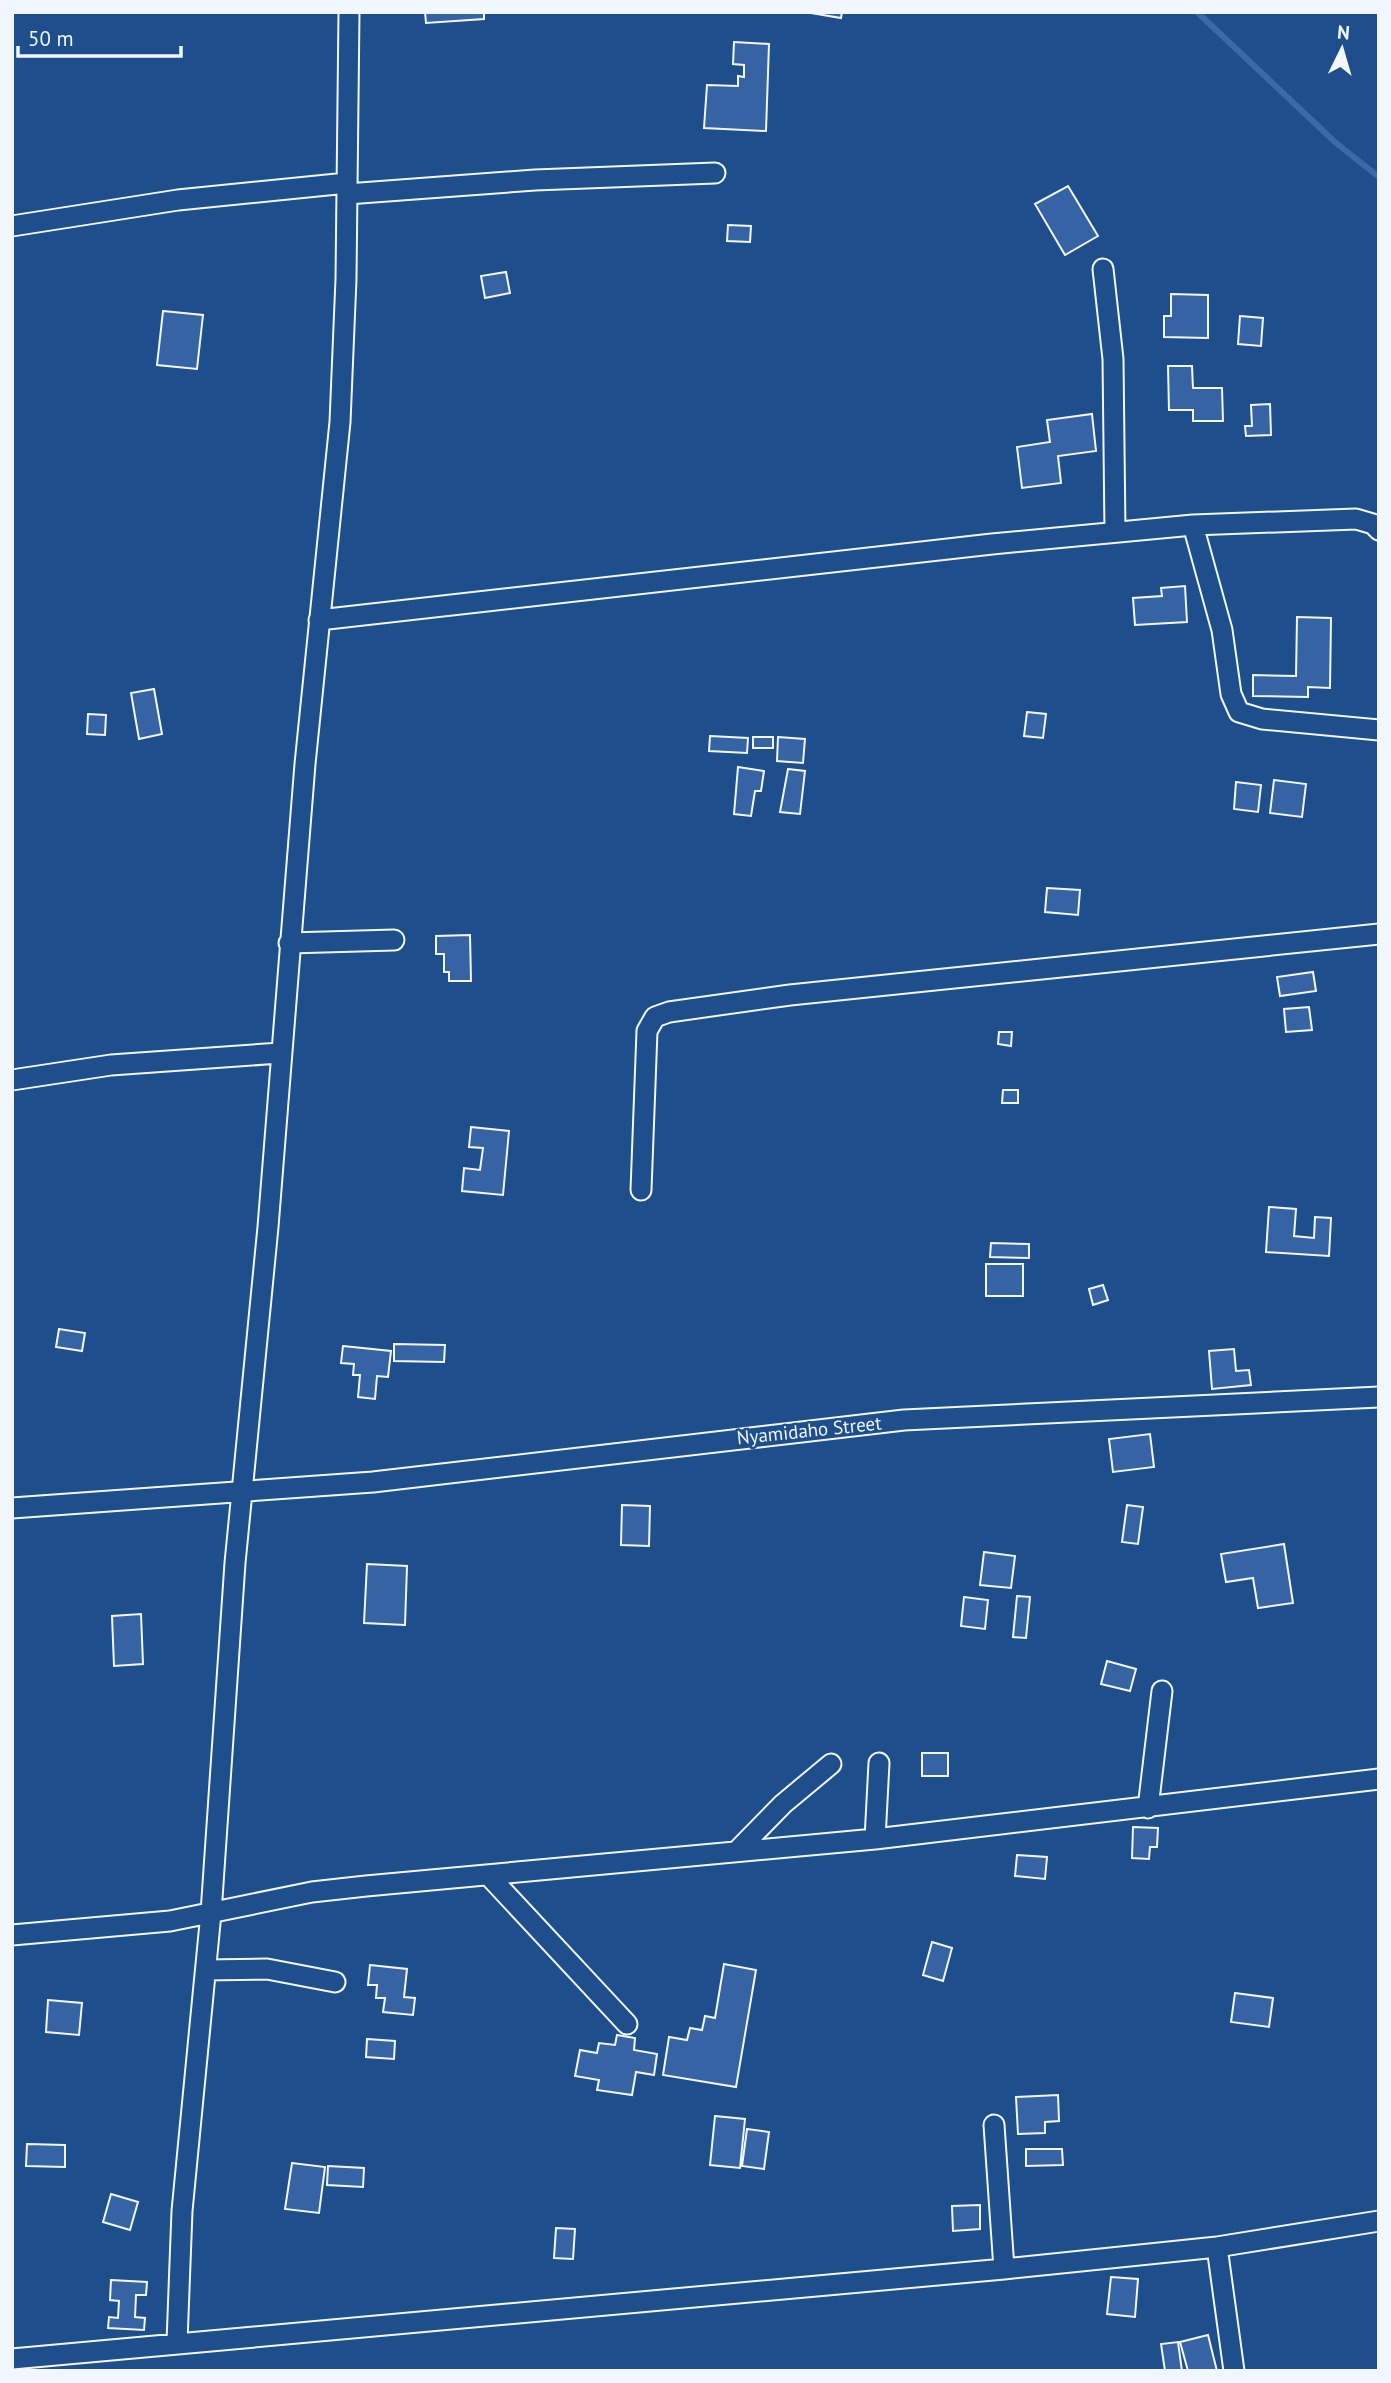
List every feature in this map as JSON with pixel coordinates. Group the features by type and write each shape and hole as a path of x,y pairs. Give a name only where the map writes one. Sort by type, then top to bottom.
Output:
{"street":[{"path":"177,2342 182,2211 211,1913 241,1489 263,1278 289,943 340,422 349,12"},
{"path":"12,226 178,200 347,188 715,173"},
{"path":"1103,269 1113,359 1115,532"},
{"path":"319,620 1193,525 1356,519 1373,524 1379,530"},
{"path":"1193,525 1222,630 1231,694 1239,712 1262,719 1379,730"},
{"path":"641,1190 647,1031 655,1017 669,1012 790,995 1379,934"},
{"path":"289,943 394,940"},
{"path":"12,1080 111,1065 280,1053"},
{"name":"Nyamidaho Street","path":"12,1508 386,1480 904,1420 1379,1397"},
{"path":"1148,1808 1162,1691"},
{"path":"875,1839 879,1763"},
{"path":"737,1851 783,1804 831,1764"},
{"path":"12,1935 170,1921 312,1892 875,1839 1379,1779"},
{"path":"489,1877 627,2024"},
{"path":"206,1970 267,1969 335,1982"},
{"path":"993,2125 1004,2269"},
{"path":"12,2359 1004,2269 1217,2247 1379,2221"},
{"path":"1217,2247 1234,2371"}],"building":[{"path":"425,12 484,12 484,19 426,23"},
{"path":"805,12 842,12 841,18"},
{"path":"734,42 769,44 766,131 704,128 707,85 738,86 738,76 744,77 744,65 733,64"},
{"path":"1068,186 1098,236 1065,255 1035,204"},
{"path":"728,225 751,226 750,242 727,241"},
{"path":"506,272 510,293 485,298 481,276"},
{"path":"1171,294 1208,295 1208,338 1164,337 1164,316 1171,316"},
{"path":"163,311 203,315 197,369 157,365"},
{"path":"1240,316 1263,318 1261,346 1238,344"},
{"path":"1168,366 1192,366 1193,388 1222,388 1223,421 1193,421 1193,410 1169,410"},
{"path":"1270,404 1271,435 1246,436 1245,426 1252,426 1251,405"},
{"path":"1092,414 1096,451 1058,456 1061,483 1022,488 1017,447 1050,442 1047,420"},
{"path":"1185,586 1187,622 1135,625 1133,598 1162,596 1161,588"},
{"path":"1297,617 1331,618 1330,688 1308,687 1308,697 1253,696 1253,675 1296,676"},
{"path":"154,689 162,734 139,739 131,693"},
{"path":"1027,712 1046,714 1043,738 1024,736"},
{"path":"88,714 106,715 105,735 87,734"},
{"path":"710,736 748,738 747,753 709,751"},
{"path":"753,737 773,737 773,748 753,748"},
{"path":"778,737 805,739 803,763 777,761"},
{"path":"738,767 764,771 761,791 755,791 751,816 734,814"},
{"path":"788,769 805,771 800,814 780,812"},
{"path":"1274,780 1306,784 1302,817 1270,813"},
{"path":"1236,782 1261,785 1258,812 1234,809"},
{"path":"1047,888 1080,890 1078,915 1045,912"},
{"path":"470,935 471,981 449,981 449,972 444,972 444,954 436,954 436,936"},
{"path":"1313,972 1316,991 1280,996 1277,977"},
{"path":"1309,1007 1312,1030 1286,1032 1284,1009"},
{"path":"999,1032 1012,1032 1011,1046 998,1044"},
{"path":"1003,1090 1018,1090 1018,1103 1002,1103"},
{"path":"471,1127 509,1131 503,1195 462,1191 464,1168 480,1170 483,1148 469,1147"},
{"path":"1269,1207 1296,1209 1294,1236 1314,1238 1315,1217 1331,1218 1329,1256 1266,1252"},
{"path":"991,1243 1029,1244 1029,1258 990,1257"},
{"path":"986,1264 1023,1264 1023,1296 986,1296"},
{"path":"1103,1285 1108,1300 1093,1305 1089,1289"},
{"path":"59,1329 85,1333 82,1351 56,1347"},
{"path":"394,1344 445,1345 444,1362 394,1361"},
{"path":"343,1346 391,1351 388,1377 377,1376 375,1399 358,1397 360,1375 353,1375 354,1364 341,1363"},
{"path":"1234,1349 1236,1371 1249,1370 1251,1385 1212,1389 1209,1351"},
{"path":"1150,1434 1154,1467 1113,1472 1109,1439"},
{"path":"622,1505 650,1506 649,1546 621,1545"},
{"path":"1127,1505 1143,1507 1138,1544 1122,1542"},
{"path":"1284,1544 1293,1603 1258,1608 1253,1578 1226,1582 1221,1554"},
{"path":"984,1552 1015,1556 1011,1588 980,1585"},
{"path":"367,1564 407,1566 405,1625 364,1623"},
{"path":"1017,1596 1030,1597 1026,1638 1013,1637"},
{"path":"964,1597 988,1600 985,1629 961,1626"},
{"path":"141,1614 143,1664 114,1666 112,1616"},
{"path":"1107,1661 1136,1669 1130,1691 1101,1684"},
{"path":"922,1753 948,1753 948,1776 922,1776"},
{"path":"1133,1827 1158,1828 1157,1847 1150,1847 1149,1859 1132,1858"},
{"path":"1017,1855 1047,1857 1045,1879 1015,1876"},
{"path":"932,1942 952,1948 943,1981 923,1975"},
{"path":"724,1964 756,1970 736,2087 663,2075 669,2037 687,2040 690,2028 702,2030 705,2016 715,2018"},
{"path":"370,1965 407,1969 404,1997 415,1998 413,2015 383,2012 385,1998 376,1998 377,1985 368,1985"},
{"path":"1235,1993 1273,1998 1269,2027 1231,2022"},
{"path":"48,2000 82,2003 79,2035 46,2032"},
{"path":"617,2035 635,2038 634,2050 657,2054 654,2075 636,2072 632,2095 597,2090 599,2080 575,2076 580,2050 597,2053 599,2043 615,2045"},
{"path":"367,2039 395,2041 394,2059 366,2057"},
{"path":"1058,2095 1059,2121 1045,2122 1045,2133 1018,2134 1016,2097"},
{"path":"715,2116 745,2119 740,2168 710,2165"},
{"path":"747,2129 769,2132 764,2169 742,2166"},
{"path":"27,2144 65,2145 65,2167 26,2166"},
{"path":"1026,2149 1062,2149 1063,2165 1026,2166"},
{"path":"292,2163 325,2167 319,2213 285,2209"},
{"path":"328,2166 364,2168 363,2187 327,2185"},
{"path":"111,2194 138,2202 130,2230 103,2222"},
{"path":"980,2205 980,2229 953,2231 952,2206"},
{"path":"556,2228 575,2229 573,2259 554,2258"},
{"path":"1111,2277 1138,2279 1135,2317 1107,2314"},
{"path":"111,2280 147,2282 146,2295 136,2295 135,2317 145,2318 144,2330 108,2328 109,2317 118,2318 119,2301 110,2300"},
{"path":"1208,2335 1217,2371 1188,2371 1180,2342"},
{"path":"1178,2342 1182,2371 1165,2371 1161,2344"}],"waterway":[{"path":"1197,12 1336,143 1379,177"}]}
